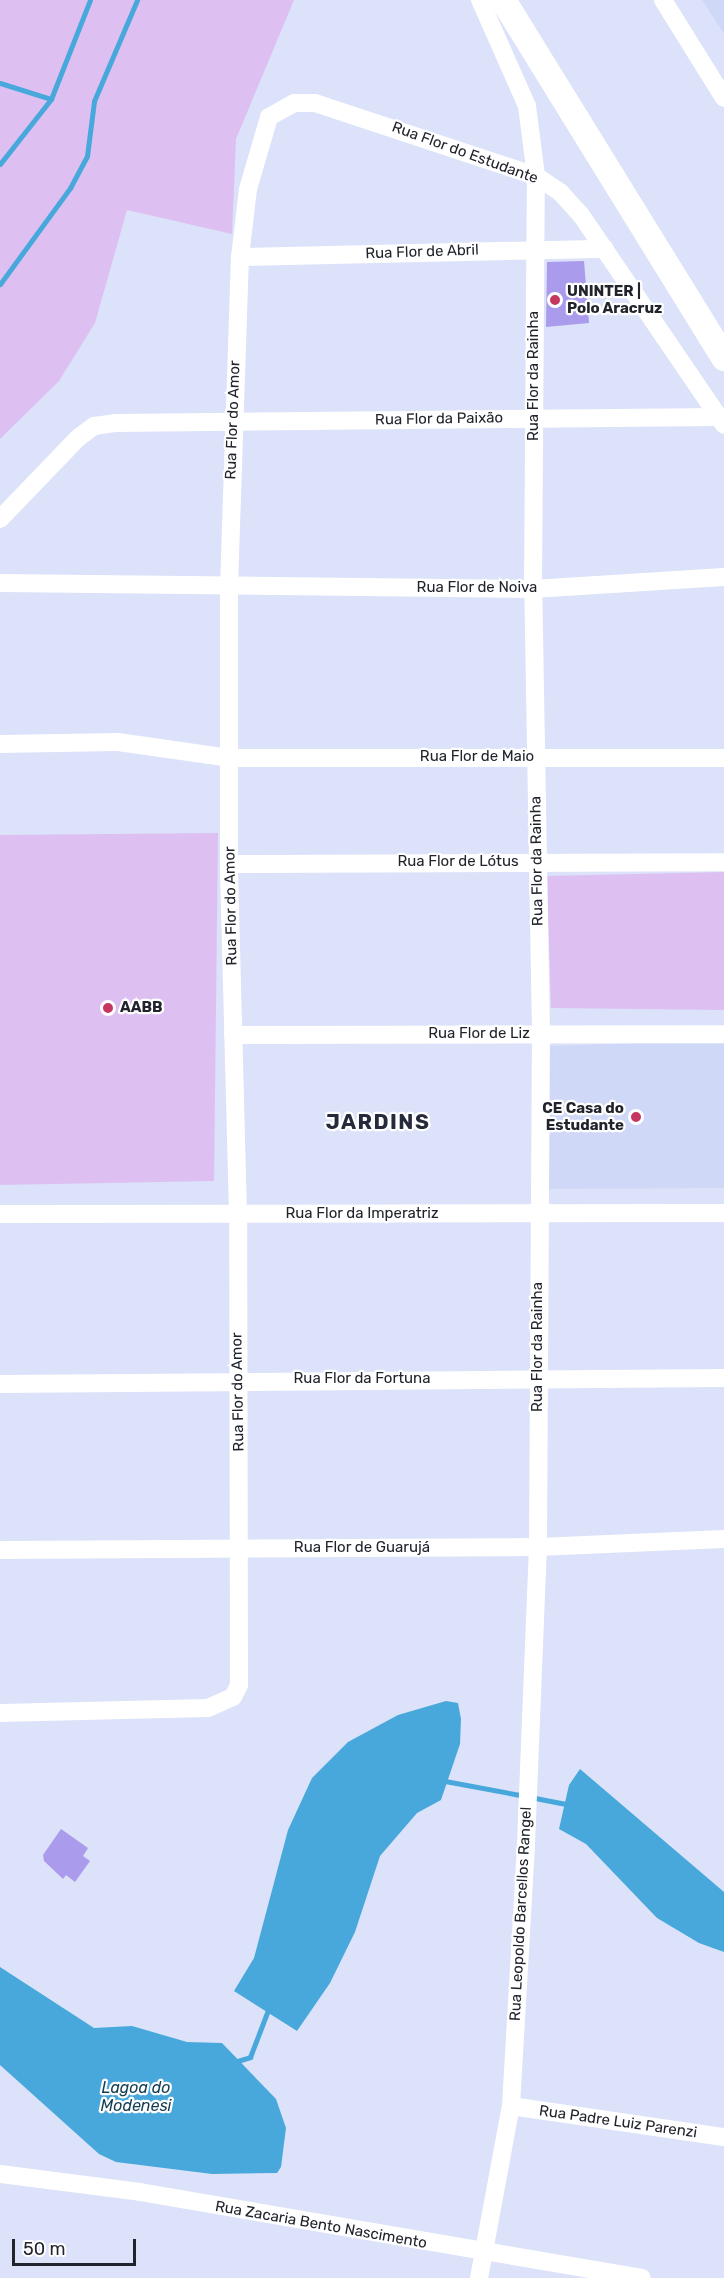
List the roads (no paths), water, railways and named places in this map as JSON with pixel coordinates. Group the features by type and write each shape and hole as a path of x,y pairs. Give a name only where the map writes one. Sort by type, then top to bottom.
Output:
{"main road":[{"path":"502,0 722,353"}],"street":[{"name":"Rua Flor da Rainha","path":"480,0 527,106 536,176 533,589 541,1033 538,1214 538,1547"},
{"path":"663,0 724,98"},
{"name":"Rua Flor do Estudante","path":"268,117 294,103 315,103 536,176 561,194 605,249 721,421"},
{"name":"Rua Flor do Amor","path":"0,1713 208,1708 233,1697 240,1675 241,1549 236,1380 238,1214 229,864 231,758 229,587 232,423 240,257 248,189 268,117"},
{"name":"Rua Flor de Abril","path":"240,257 535,248 605,249"},
{"name":"Rua Flor da Paixão","path":"0,519 58,455 94,426 534,416 721,421"},
{"name":"Rua Flor de Noiva","path":"0,582 229,587 533,589 724,577"},
{"name":"Rua Flor de Maio","path":"0,744 118,742 231,758 724,758"},
{"name":"Rua Flor de Lótus","path":"229,864 724,862"},
{"name":"Rua Flor de Liz","path":"233,1035 724,1034"},
{"name":"Rua Flor da Imperatriz","path":"0,1214 724,1213"},
{"name":"Rua Flor da Fortuna","path":"0,1384 539,1377 724,1378"},
{"name":"Rua Flor de Guarujá","path":"0,1550 538,1547 724,1539"},
{"name":"Rua Leopoldo Barcellos Rangel","path":"479,2278 511,2106 538,1547"},
{"name":"Rua Padre Luiz Parenzi","path":"511,2106 724,2137"},
{"name":"Rua Zacaria Bento Nascimento","path":"0,2174 140,2192 483,2254 642,2278"}],"water":[{"path":"446,1701 458,1703 461,1719 460,1744 441,1800 417,1813 380,1856 355,1932 330,1983 297,2031 234,1991 254,1958 288,1830 312,1778 348,1742 398,1715"},
{"path":"580,1769 724,1892 724,1952 699,1943 657,1918 586,1844 559,1829 569,1785"},
{"name":"Lagoa do Modenesi","path":"0,1967 94,2028 132,2026 187,2042 222,2043 276,2099 286,2128 281,2167 277,2173 212,2174 116,2162 99,2154 0,2065"}],"waterway":[{"path":"0,164 51,99 90,0"},
{"path":"0,284 70,188 87,156 94,101 137,0"},
{"path":"0,83 51,99"},
{"path":"445,1781 520,1795"},
{"path":"535,1798 572,1805"},
{"path":"234,2062 250,2057 270,2005"}],"place":[{"name":"UNINTER | Polo Aracruz","path":"555,300"},
{"name":"AABB","path":"108,1008"},
{"name":"CE Casa do Estudante","path":"636,1117"}],"district":[{"name":"JARDINS","path":"378,1122"}]}
